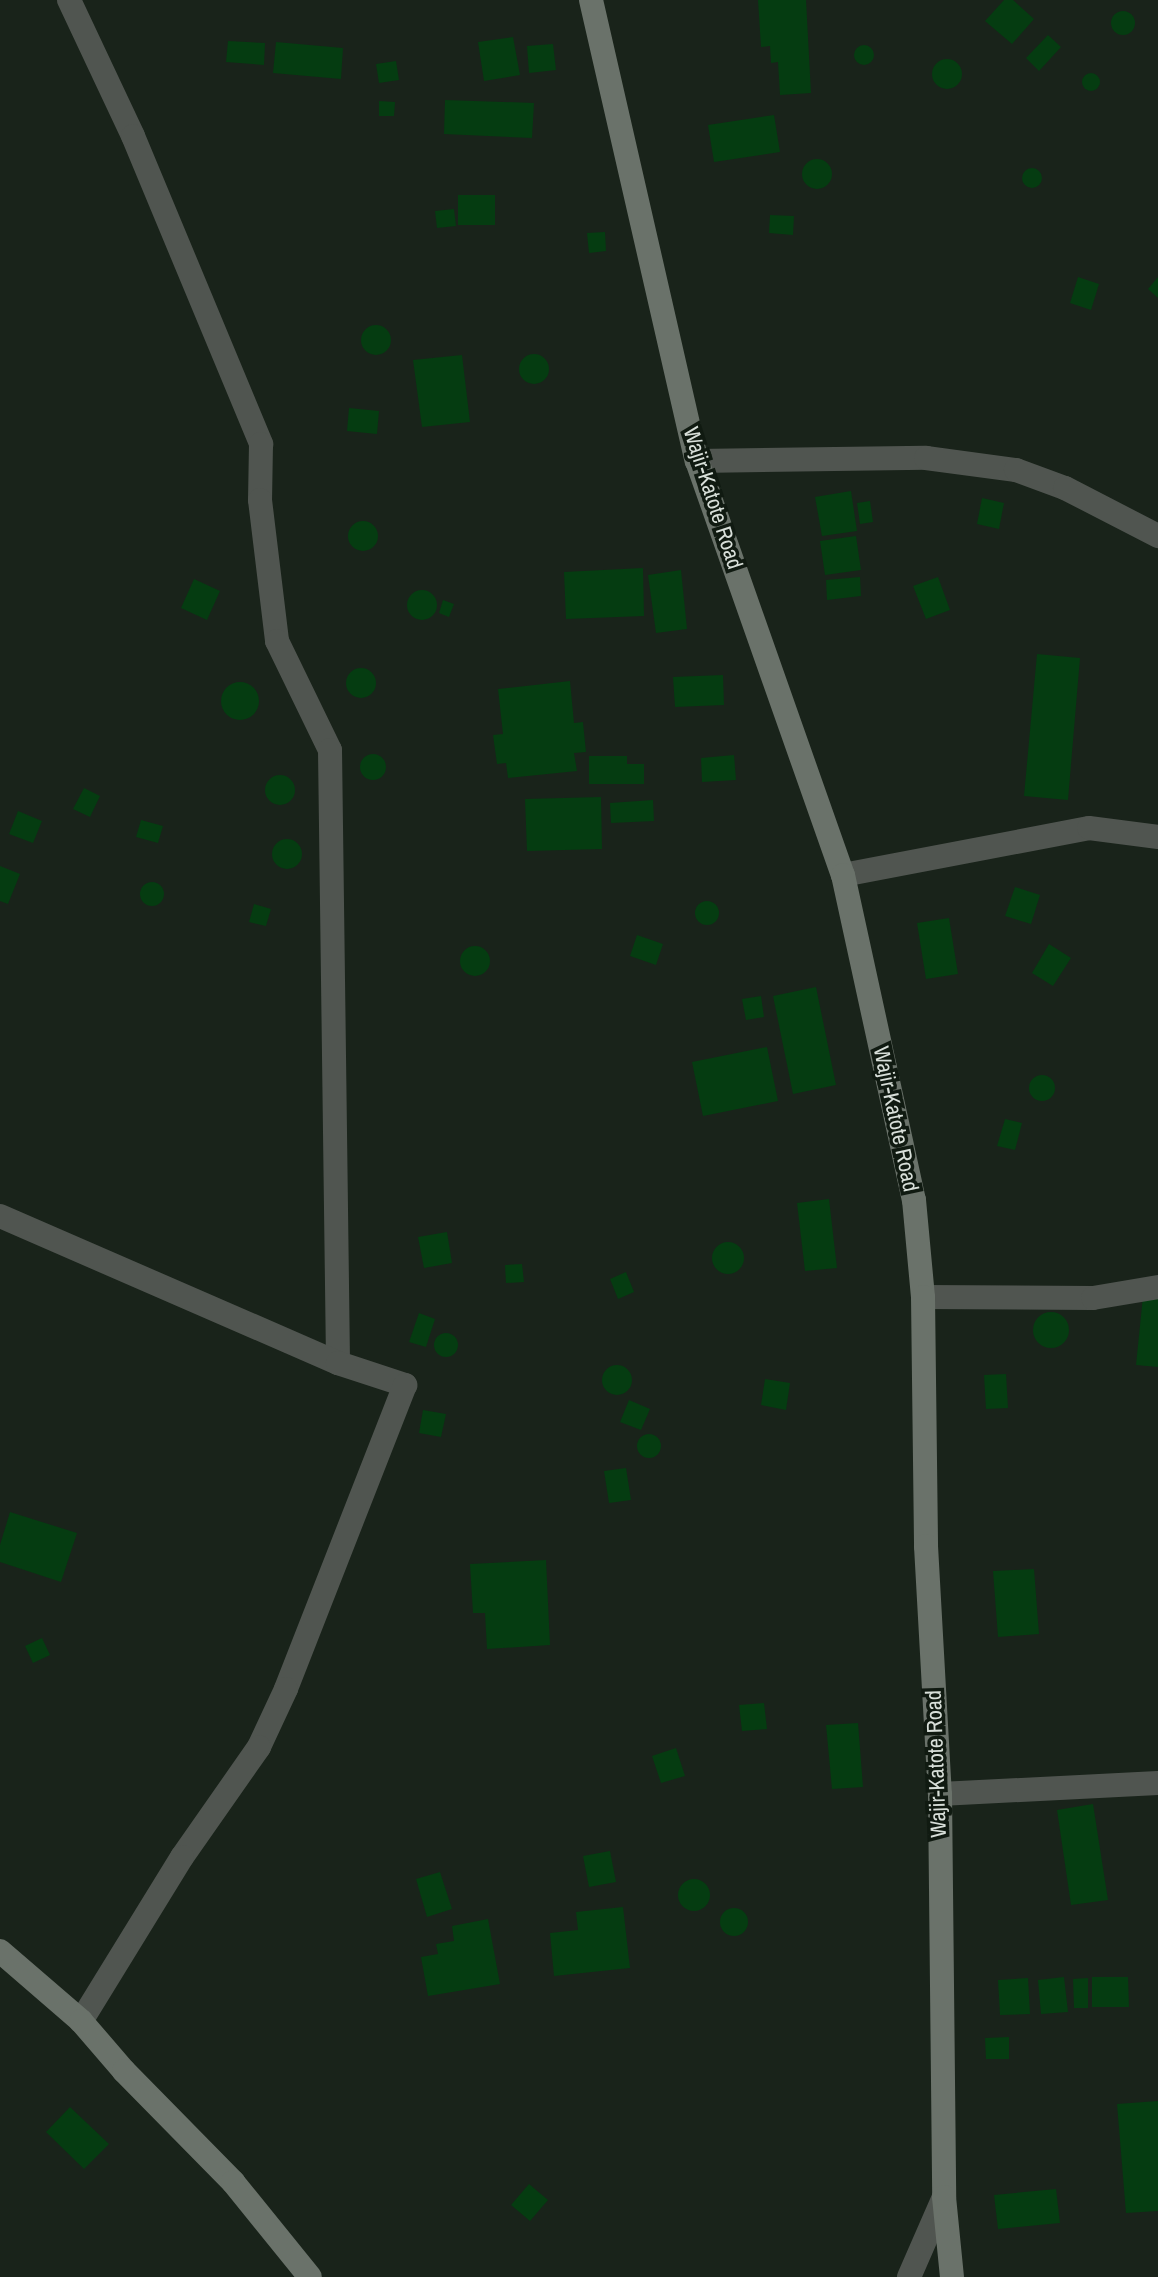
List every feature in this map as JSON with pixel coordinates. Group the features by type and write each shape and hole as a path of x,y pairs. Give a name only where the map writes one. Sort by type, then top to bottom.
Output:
{"street":[{"path":"69,0 133,136 261,444 260,500 277,641 330,750 338,1363"},
{"name":"Wajir-Katote Road","path":"591,0 697,461 843,875 914,1200 923,1297 926,1546 940,1794 944,2197 952,2277"},
{"path":"697,461 926,458 1016,470 1065,488 1158,536"},
{"path":"843,875 1089,828 1158,837"},
{"path":"0,1216 338,1363 405,1385 286,1689 259,1747 182,1857 81,2021"},
{"path":"923,1297 1093,1298 1158,1287"},
{"path":"940,1794 1158,1783"},
{"path":"0,1951 81,2021 124,2071 233,2182 310,2277"},
{"path":"909,2277 944,2197"}],"building":[{"path":"758,0 806,0 811,93 780,95 778,62 771,63 770,46 761,47"},
{"path":"1004,0 1013,0 1034,19 1012,44 985,21"},
{"path":"1123,11 1132,14 1135,23 1132,32 1123,35 1114,32 1111,23 1114,14"},
{"path":"1048,35 1061,47 1039,71 1026,58"},
{"path":"513,37 520,75 484,81 478,42"},
{"path":"228,41 265,43 264,65 226,62"},
{"path":"276,42 343,48 341,79 273,73"},
{"path":"553,44 556,70 529,73 527,46"},
{"path":"864,45 871,48 874,55 871,62 864,65 857,62 854,55 857,48"},
{"path":"947,59 958,63 962,74 958,85 947,89 936,85 932,74 936,63"},
{"path":"396,61 399,80 379,83 376,64"},
{"path":"1091,73 1100,82 1091,91 1082,82"},
{"path":"445,100 534,103 532,138 444,134"},
{"path":"379,101 395,102 394,116 379,116"},
{"path":"774,115 780,152 714,162 708,125"},
{"path":"817,159 823,160 831,168 831,180 823,188 817,189 811,188 803,180 802,174 803,168 811,160"},
{"path":"1032,168 1039,171 1042,178 1039,185 1032,188 1025,185 1022,178 1025,171"},
{"path":"458,195 495,195 495,225 458,225"},
{"path":"454,209 456,226 437,228 435,211"},
{"path":"770,215 794,216 793,235 769,233"},
{"path":"605,232 606,251 589,253 587,233"},
{"path":"1078,277 1099,284 1091,310 1070,303"},
{"path":"1158,277 1158,298 1148,289"},
{"path":"376,325 382,326 390,334 390,346 382,354 376,355 370,354 362,346 361,340 362,334 370,326"},
{"path":"534,354 545,358 549,369 545,380 534,384 523,380 519,369 523,358"},
{"path":"462,355 470,422 422,427 413,360"},
{"path":"349,408 379,411 377,434 347,431"},
{"path":"851,491 857,531 822,536 815,497"},
{"path":"982,498 1004,503 999,529 977,524"},
{"path":"870,501 873,522 860,524 857,503"},
{"path":"363,521 369,522 377,530 377,542 369,550 363,551 357,550 349,542 348,536 349,530 357,522"},
{"path":"856,536 861,570 825,575 820,541"},
{"path":"643,568 644,616 566,619 564,572"},
{"path":"681,570 687,629 656,633 648,575"},
{"path":"860,577 861,596 827,600 826,580"},
{"path":"938,577 950,610 926,619 913,586"},
{"path":"194,579 220,591 207,620 181,608"},
{"path":"422,590 433,594 437,605 433,616 422,620 411,616 407,605 411,594"},
{"path":"443,600 454,604 449,617 439,613"},
{"path":"1037,654 1080,658 1068,800 1024,796"},
{"path":"361,668 372,672 376,683 372,694 361,698 350,694 346,683 350,672"},
{"path":"723,675 724,705 675,707 673,677"},
{"path":"570,681 574,723 583,722 586,752 574,753 577,771 508,778 506,763 497,764 493,735 503,734 498,689"},
{"path":"240,682 254,687 259,701 254,715 240,720 226,715 221,701 226,687"},
{"path":"373,754 382,758 386,767 382,776 373,780 364,776 360,767 364,758"},
{"path":"734,755 736,780 702,782 701,758"},
{"path":"589,756 627,756 627,764 644,764 644,784 589,784"},
{"path":"280,775 291,779 295,790 291,801 280,805 269,801 265,790 269,779"},
{"path":"84,788 100,796 90,817 73,809"},
{"path":"601,797 602,849 527,851 525,799"},
{"path":"653,800 654,821 611,823 610,803"},
{"path":"18,811 42,821 33,843 9,834"},
{"path":"141,820 163,826 158,843 136,837"},
{"path":"287,839 298,843 302,854 298,865 287,869 276,865 272,854 276,843"},
{"path":"0,866 20,874 8,904 0,901"},
{"path":"152,882 160,886 164,894 160,902 152,906 144,902 140,894 144,886"},
{"path":"1015,887 1040,895 1031,924 1005,916"},
{"path":"707,901 715,905 719,913 715,921 707,925 699,921 695,913 699,905"},
{"path":"254,904 271,909 266,926 249,922"},
{"path":"949,918 958,974 926,979 917,923"},
{"path":"637,935 663,944 656,965 630,956"},
{"path":"1049,944 1071,958 1053,986 1032,973"},
{"path":"475,946 486,950 490,961 486,972 475,976 464,972 460,961 464,950"},
{"path":"816,987 836,1085 793,1094 773,996"},
{"path":"761,996 764,1017 746,1020 742,999"},
{"path":"767,1047 778,1101 703,1116 692,1062"},
{"path":"1042,1075 1051,1079 1055,1088 1051,1097 1042,1101 1033,1097 1029,1088 1033,1079"},
{"path":"1005,1119 1022,1123 1015,1150 997,1146"},
{"path":"829,1199 837,1268 805,1271 797,1203"},
{"path":"447,1232 452,1263 424,1268 418,1237"},
{"path":"728,1242 739,1247 744,1258 739,1269 728,1274 717,1269 712,1258 717,1247"},
{"path":"522,1264 524,1282 506,1283 505,1265"},
{"path":"626,1272 634,1292 618,1299 610,1279"},
{"path":"1143,1296 1158,1297 1158,1367 1136,1365"},
{"path":"1051,1312 1064,1317 1069,1330 1064,1343 1051,1348 1038,1343 1033,1330 1038,1317"},
{"path":"419,1313 435,1319 426,1347 409,1342"},
{"path":"446,1333 454,1337 458,1345 454,1353 446,1357 438,1353 434,1345 438,1337"},
{"path":"617,1365 623,1366 631,1374 631,1386 623,1394 617,1395 611,1394 603,1386 602,1380 603,1374 611,1366"},
{"path":"1006,1374 1008,1408 986,1409 984,1375"},
{"path":"765,1379 790,1383 786,1410 761,1405"},
{"path":"629,1400 650,1409 641,1430 620,1422"},
{"path":"423,1410 446,1414 441,1437 419,1433"},
{"path":"649,1434 657,1438 661,1446 657,1454 649,1458 641,1454 637,1446 641,1438"},
{"path":"626,1468 631,1500 609,1503 604,1471"},
{"path":"10,1512 77,1533 61,1582 0,1562 0,1545"},
{"path":"546,1560 550,1645 487,1649 485,1613 473,1613 470,1564"},
{"path":"1034,1569 1039,1634 998,1637 993,1571"},
{"path":"42,1638 50,1655 33,1663 25,1646"},
{"path":"764,1703 767,1729 742,1731 739,1705"},
{"path":"858,1723 863,1787 832,1789 826,1725"},
{"path":"676,1748 685,1776 661,1783 652,1756"},
{"path":"1093,1804 1108,1900 1071,1905 1057,1810"},
{"path":"610,1851 616,1882 589,1887 583,1856"},
{"path":"440,1872 452,1909 427,1917 416,1879"},
{"path":"694,1879 705,1884 710,1895 705,1906 694,1911 683,1906 678,1895 683,1884"},
{"path":"623,1907 630,1968 554,1976 550,1933 578,1930 576,1912"},
{"path":"734,1908 744,1912 748,1922 744,1932 734,1936 724,1932 720,1922 724,1912"},
{"path":"488,1919 500,1984 428,1996 421,1957 438,1954 436,1944 454,1941 452,1926"},
{"path":"1064,1977 1068,2012 1041,2014 1038,1980"},
{"path":"1092,1977 1128,1977 1129,2007 1092,2007"},
{"path":"1028,1978 1030,2014 1000,2015 998,1980"},
{"path":"1088,1978 1088,2008 1074,2008 1073,1979"},
{"path":"1009,2037 1009,2059 986,2059 985,2038"},
{"path":"1158,2101 1158,2211 1126,2213 1117,2104"},
{"path":"70,2107 109,2144 84,2169 46,2132"},
{"path":"529,2184 548,2200 530,2221 511,2205"},
{"path":"1056,2189 1060,2223 998,2229 994,2195"}]}
